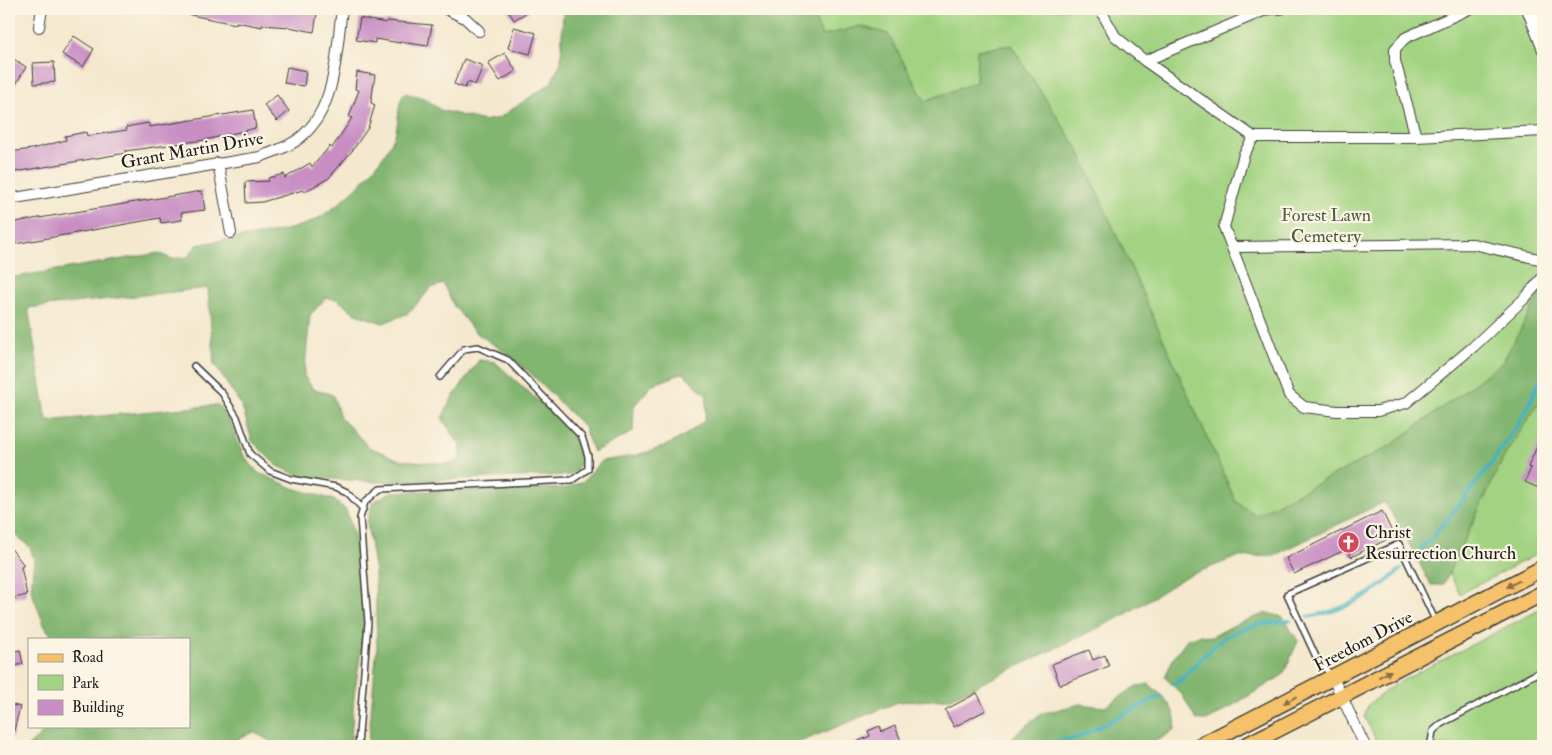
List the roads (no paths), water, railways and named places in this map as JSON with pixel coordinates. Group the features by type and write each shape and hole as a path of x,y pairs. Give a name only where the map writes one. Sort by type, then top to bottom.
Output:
{"main road":[{"name":"Freedom Drive","path":"1200,746 1543,568"},
{"path":"1248,746 1543,593"}],"street":[{"path":"39,27 42,9"},
{"name":"Grant Martin Drive","path":"9,199 260,157 284,148 300,138 312,126 323,109 332,80 342,9"},
{"path":"446,9 465,18 479,31"},
{"path":"1100,9 1114,36 1145,61 1254,137 1416,137 1543,131"},
{"path":"1145,61 1268,9 1281,9"},
{"path":"1416,137 1395,61 1395,49 1405,38 1468,9"},
{"path":"1527,9 1543,50"},
{"path":"1534,28 1538,9"},
{"path":"1254,137 1244,154 1224,227 1289,395 1304,407 1337,411 1378,411 1406,403 1473,346 1526,297 1543,277"},
{"path":"218,163 230,233"},
{"path":"1232,247 1473,244 1543,260"},
{"path":"1333,678 1365,746"}],"lane":[{"path":"358,746 368,622 360,518 365,502 380,489 572,480 588,469 588,456 582,437 508,360 478,347 464,349 440,378"},
{"path":"194,366 222,393 237,417 250,454 270,471 292,479 336,487 347,492 363,509"},
{"path":"1333,678 1317,659 1287,594 1399,544 1437,623"},
{"path":"1433,746 1431,742 1433,731 1441,724 1543,670"}],"waterway":[{"path":"1415,555 1430,540 1502,449 1529,404 1543,371"},
{"path":"1308,617 1346,606 1358,600 1369,594 1401,569"},
{"path":"1174,685 1213,647 1235,632 1272,622 1290,621"},
{"path":"1031,746 1077,738 1160,696"}],"place":[{"name":"Christ Resurrection Church","path":"1349,542"}],"park label":[{"name":"Forest Lawn Cemetery","path":"1326,225"}]}
